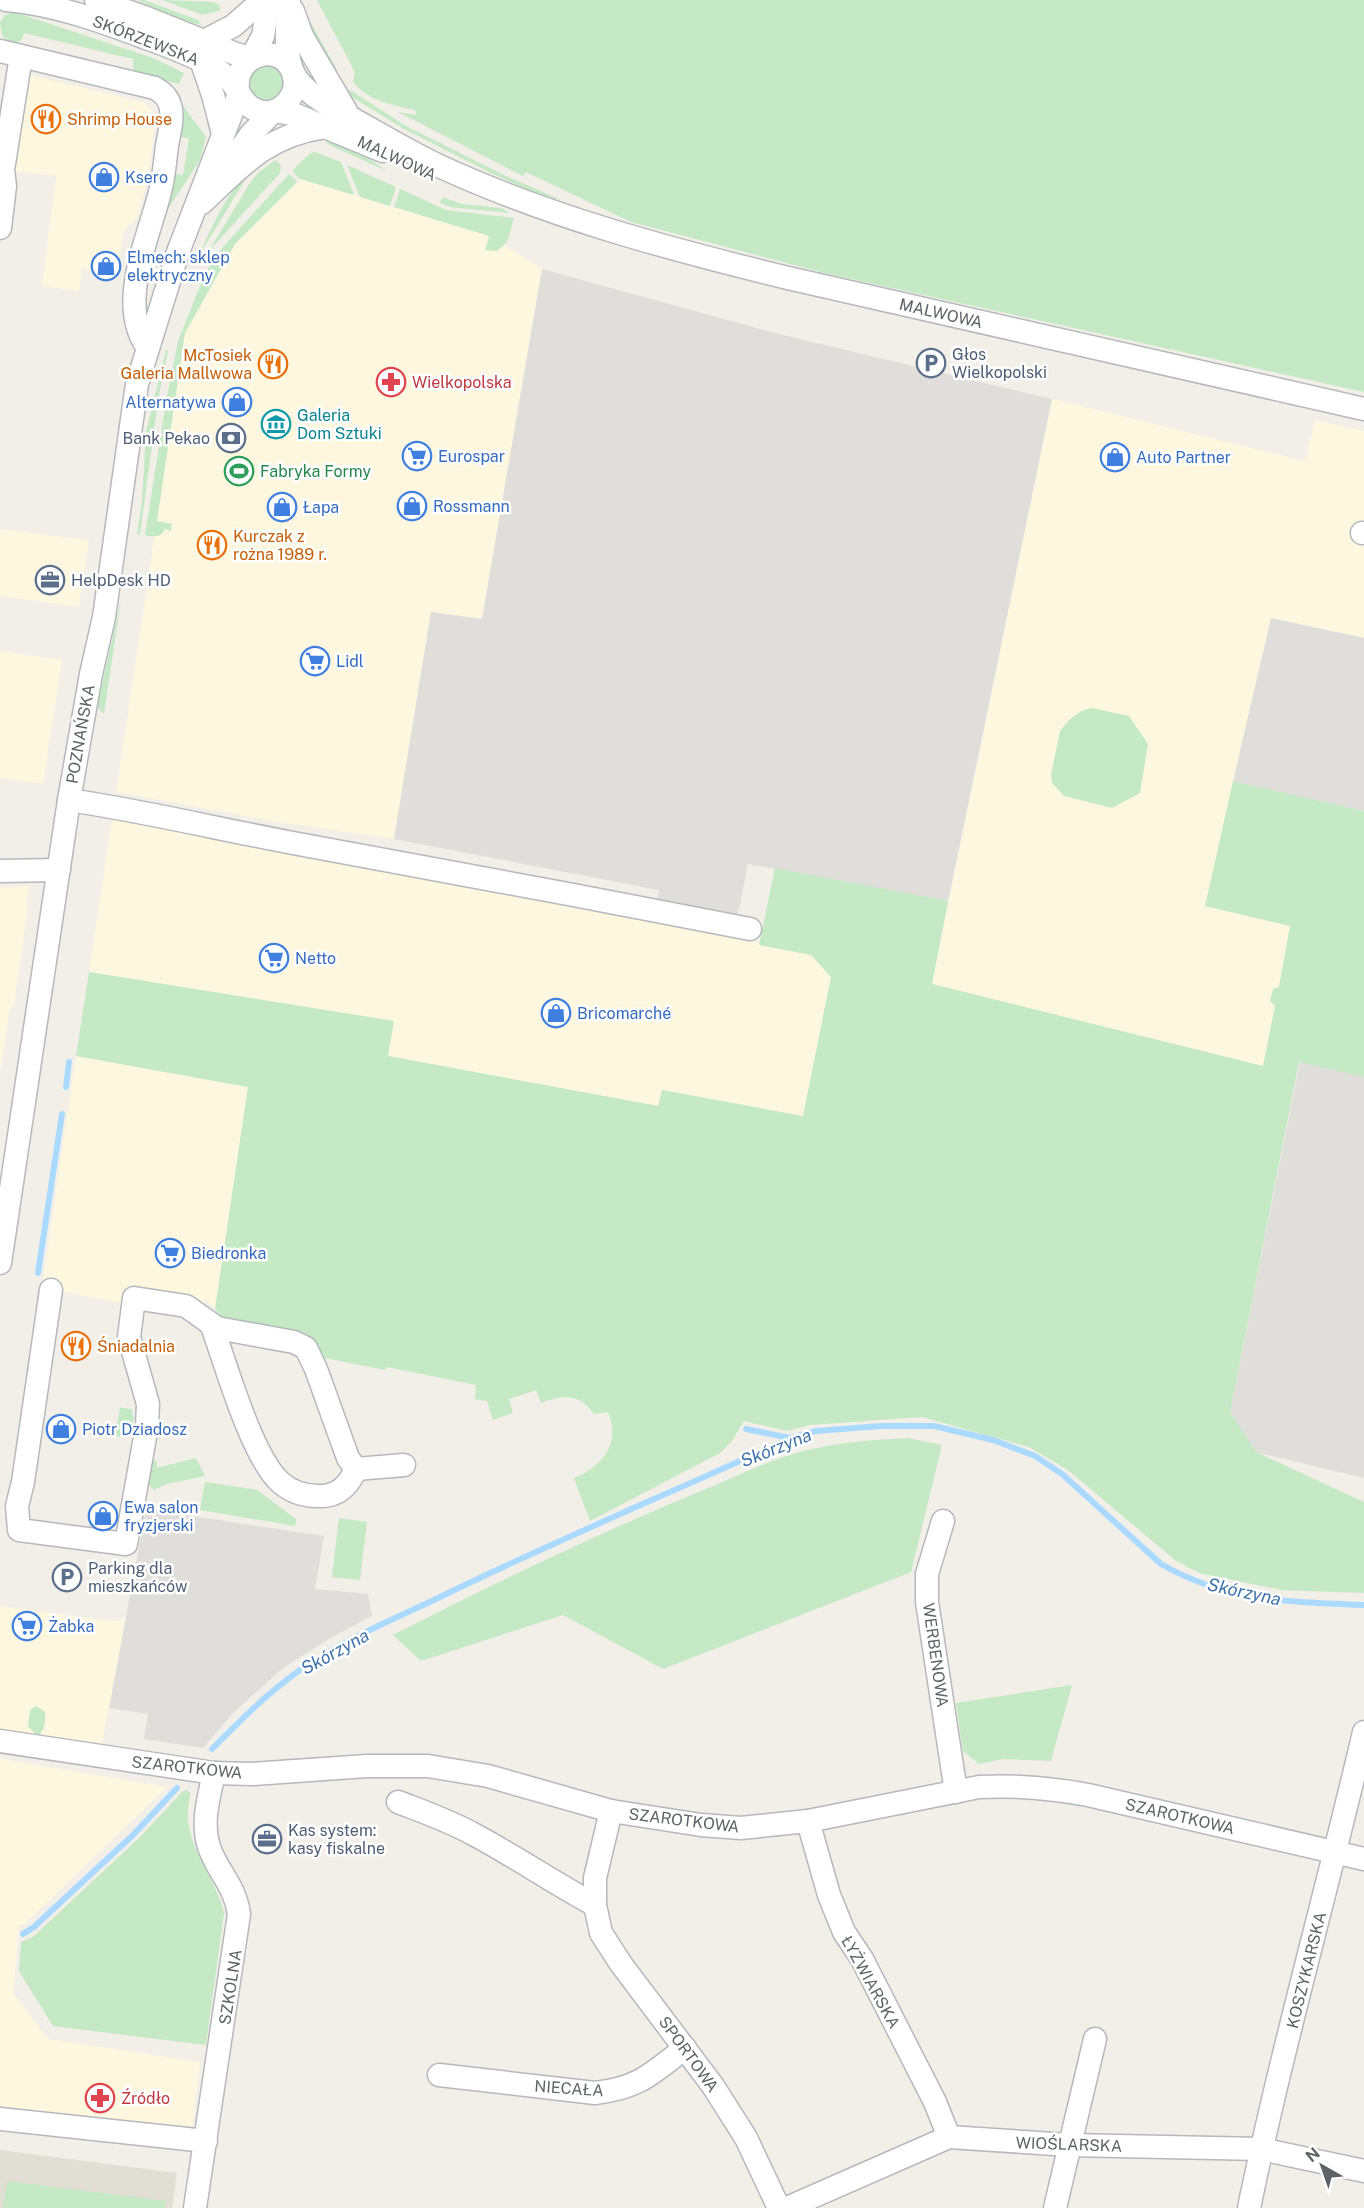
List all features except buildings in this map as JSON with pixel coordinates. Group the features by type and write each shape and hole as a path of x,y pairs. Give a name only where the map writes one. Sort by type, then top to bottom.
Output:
{"street":[{"name":"SKÓRZEWSKA","path":"6,0 48,6 151,39 202,51 236,54 251,58"},
{"name":"SKÓRZEWSKA","path":"96,0 202,51 226,76 239,94"},
{"path":"226,126 213,95 202,51 263,0"},
{"path":"274,111 262,112 251,108 239,94 237,83 240,71 251,58 282,0"},
{"path":"199,208 251,134 292,96 295,84 282,0"},
{"name":"MALWOWA","path":"282,0 349,116"},
{"path":"0,228 5,186 3,170 11,54 155,88 164,94 170,102 172,117 161,191 136,279 135,321 141,338 148,348"},
{"path":"251,58 261,54 278,57 287,63 293,73"},
{"name":"MALWOWA","path":"293,73 313,94 349,116 437,165 522,201"},
{"name":"POZNAŃSKA","path":"0,1263 69,800 91,674 104,617 137,384 178,252 199,208 239,94"},
{"name":"MALWOWA","path":"274,111 296,115 463,187 522,201 697,256 788,279 1364,409"},
{"path":"199,208 260,150 297,133 325,127"},
{"path":"69,800 750,929"},
{"path":"0,871 59,870"},
{"path":"51,1290 23,1482 8,1504 19,1530 126,1544 147,1426 148,1404 129,1337 134,1298 186,1306 207,1322 294,1342 306,1348 316,1369 348,1458 356,1469"},
{"path":"207,1322 252,1435 272,1474 282,1484 307,1496 322,1496 345,1488 356,1469"},
{"path":"356,1469 404,1465"},
{"name":"WERBENOWA","path":"943,1521 927,1574 927,1602 956,1792"},
{"name":"KOSZYKARSKA","path":"1249,2208 1261,2149 1336,1853 1364,1732"},
{"name":"SZAROTKOWA","path":"0,1741 214,1773 252,1774 367,1766 428,1766 488,1776 610,1811 701,1826 741,1828 808,1821 956,1792 1006,1785 1045,1787 1364,1859"},
{"name":"SZKOLNA","path":"195,2208 239,1914 233,1888 216,1863 206,1830 206,1814 214,1773"},
{"path":"398,1802 475,1835 557,1885 595,1905"},
{"name":"SPORTOWA","path":"610,1811 595,1878 595,1905 601,1933 621,1964 713,2086 746,2138 779,2208"},
{"name":"ŁYŻWIARSKA","path":"808,1821 829,1895 844,1932 872,1980 935,2102 949,2137"},
{"path":"1055,2208 1095,2039"},
{"name":"NIECAŁA","path":"439,2075 595,2093 620,2090 640,2082 685,2048"},
{"path":"0,2119 206,2141"},
{"name":"WIOŚLARSKA","path":"787,2208 949,2137 1069,2145 1261,2149 1364,2171"}],"shaded area":[{"path":"26,74 143,102 152,110 156,119 147,182 137,218 124,230 117,275 82,269 79,291 42,286 56,176 11,171"},
{"path":"301,179 490,236 542,269 482,619 431,612 394,839 278,822 116,792 185,333 235,244"},
{"path":"542,269 779,334 1052,399 948,901 748,864 738,914 657,899 659,890 394,839 431,612 482,619"},
{"path":"1052,399 1305,461 1315,420 1364,431 1364,638 1271,618 1205,906 1290,926 1279,987 1273,989 1270,1001 1275,1006 1263,1066 932,984"},
{"path":"0,529 89,540 79,607 0,596"},
{"path":"1271,618 1364,638 1364,811 1233,781"},
{"path":"0,651 62,660 43,784 0,778"},
{"path":"112,818 759,942 759,945 811,955 831,977 803,1116 662,1090 659,1106 388,1056 393,1021 89,972"},
{"path":"29,886 14,1006 10,1007 0,1074 0,887"},
{"name":"Biedronka","path":"76,1056 248,1087 215,1309 205,1299 202,1318 42,1288"},
{"path":"1300,1062 1364,1077 1364,1478 1255,1452 1230,1412"},
{"path":"146,1509 324,1536 315,1589 368,1594 372,1616 332,1637 283,1668 235,1711 203,1748 144,1739 148,1714 109,1708"},
{"path":"0,1606 112,1621 127,1617 101,1748 0,1732"},
{"path":"0,1759 167,1787 25,1924 19,1925 13,1993 48,2039 200,2062 192,2131 0,2107"},
{"path":"0,2150 177,2173 172,2208 0,2208"}],"green space":[{"path":"138,0 144,0 198,20 202,25 178,20"},
{"path":"162,0 213,2 219,5 221,10 203,15"},
{"path":"317,0 1364,0 1364,392 829,274 631,222 526,172 523,176 398,112 416,115 415,110 381,101 366,94 353,82 355,72"},
{"path":"14,12 153,58 184,73 179,84 136,73 133,68 133,59 24,33 22,39 17,43 9,42 2,35 0,22 5,15"},
{"path":"305,12 336,68 334,76 311,36"},
{"path":"266,66 278,71 283,83 278,95 266,100 254,95 249,83 254,71"},
{"path":"350,90 406,126 508,177 564,201 536,193 499,177 404,129 355,99 348,93"},
{"path":"182,104 206,137 200,160 164,215 171,178 176,174 183,175 189,139 178,133"},
{"path":"326,138 349,145 387,171 327,144"},
{"path":"315,152 341,162 354,195 300,179 292,171 309,154"},
{"path":"275,160 281,165 280,173 209,251 250,183 258,173"},
{"path":"347,165 396,187 390,206 360,197"},
{"path":"251,170 200,254 227,199"},
{"path":"289,174 297,182 235,244 185,333 157,521 172,524 171,531 165,529 157,536 145,535 178,341 204,276 215,256"},
{"path":"400,189 446,210 514,218 507,242 497,251 485,250 489,236 394,207"},
{"path":"443,197 462,204 501,208 510,213 450,207 440,203"},
{"path":"166,350 168,350 158,401 140,534 137,534 142,501 146,432"},
{"path":"121,600 104,714 97,707"},
{"path":"1092,708 1129,716 1148,744 1140,793 1112,808 1064,796 1052,783 1051,774 1060,731 1081,711"},
{"path":"1233,781 1364,811 1364,1077 1299,1062 1230,1412 1256,1452 1364,1502 1364,1593 1282,1590 1199,1573 1175,1560 1068,1470 1029,1447 922,1417 810,1425 787,1431 744,1421 732,1441 720,1453 590,1521 574,1478 593,1467 607,1452 612,1433 608,1412 594,1414 583,1402 564,1397 541,1403 536,1390 509,1399 513,1413 493,1420 487,1401 475,1399 476,1385 387,1367 385,1370 320,1357 225,1321 215,1309 248,1087 76,1056 89,972 394,1021 388,1056 658,1106 662,1090 803,1116 831,977 811,955 759,945 775,868 948,901 932,984 1263,1066 1275,1006 1270,1001 1273,989 1279,987 1290,926 1205,906"},
{"path":"120,1407 133,1410 131,1433 128,1432 127,1438 115,1436"},
{"path":"908,1438 942,1445 911,1572 663,1669 563,1615 421,1661 393,1635 580,1544 765,1464 820,1447"},
{"path":"196,1458 205,1476 167,1484 154,1490 146,1482 149,1460 157,1461 157,1467 160,1467"},
{"path":"205,1482 257,1490 296,1519 295,1526 200,1510"},
{"path":"339,1518 367,1522 360,1580 332,1577"},
{"path":"1072,1685 1051,1761 1004,1759 979,1764 963,1751 956,1703"},
{"path":"36,1706 45,1712 45,1718 42,1731 36,1735 28,1726 30,1710"},
{"path":"187,1790 190,1793 188,1818 190,1833 221,1901 224,1913 206,2045 53,2026 19,1971 21,1942 33,1937 139,1838 183,1791"},
{"path":"7,2181 166,2201 165,2208 3,2208"}],"waterway":[{"path":"66,1087 69,1062"},
{"path":"38,1273 62,1114"},
{"name":"Skórzyna","path":"212,1749 285,1681 342,1644 570,1537 791,1438 816,1431 881,1426 934,1426 993,1440 1035,1456 1062,1474 1161,1564 1186,1577 1210,1586 1260,1598 1364,1605"},
{"path":"746,1429 790,1438"},
{"name":"Skórzyna","path":"23,1934 34,1927 133,1835 177,1788"}],"place":[{"name":"Shrimp House","path":"46,119"},
{"name":"Ksero","path":"104,177"},
{"name":"Elmech: sklep elektryczny","path":"106,266"},
{"name":"Głos Wielkopolski","path":"931,363"},
{"name":"McTosiek Galeria Mallwowa","path":"273,364"},
{"name":"Wielkopolska","path":"391,382"},
{"name":"Alternatywa","path":"237,402"},
{"name":"Galeria Dom Sztuki","path":"276,424"},
{"name":"Bank Pekao","path":"231,438"},
{"name":"Eurospar","path":"417,456"},
{"name":"Auto Partner","path":"1115,457"},
{"name":"Fabryka Formy","path":"239,471"},
{"name":"Rossmann","path":"412,506"},
{"name":"Łapa","path":"282,507"},
{"name":"Kurczak z rożna 1989 r.","path":"212,545"},
{"name":"HelpDesk HD","path":"50,580"},
{"name":"Lidl","path":"315,661"},
{"name":"Netto","path":"274,958"},
{"name":"Bricomarché","path":"556,1013"},
{"name":"Biedronka","path":"170,1253"},
{"name":"Śniadalnia","path":"76,1346"},
{"name":"Piotr Dziadosz","path":"61,1429"},
{"name":"Ewa salon fryzjerski","path":"103,1516"},
{"name":"Parking dla mieszkańców","path":"67,1577"},
{"name":"Żabka","path":"27,1626"},
{"name":"Kas system: kasy fiskalne","path":"267,1839"},
{"name":"Źródło","path":"100,2098"}]}
